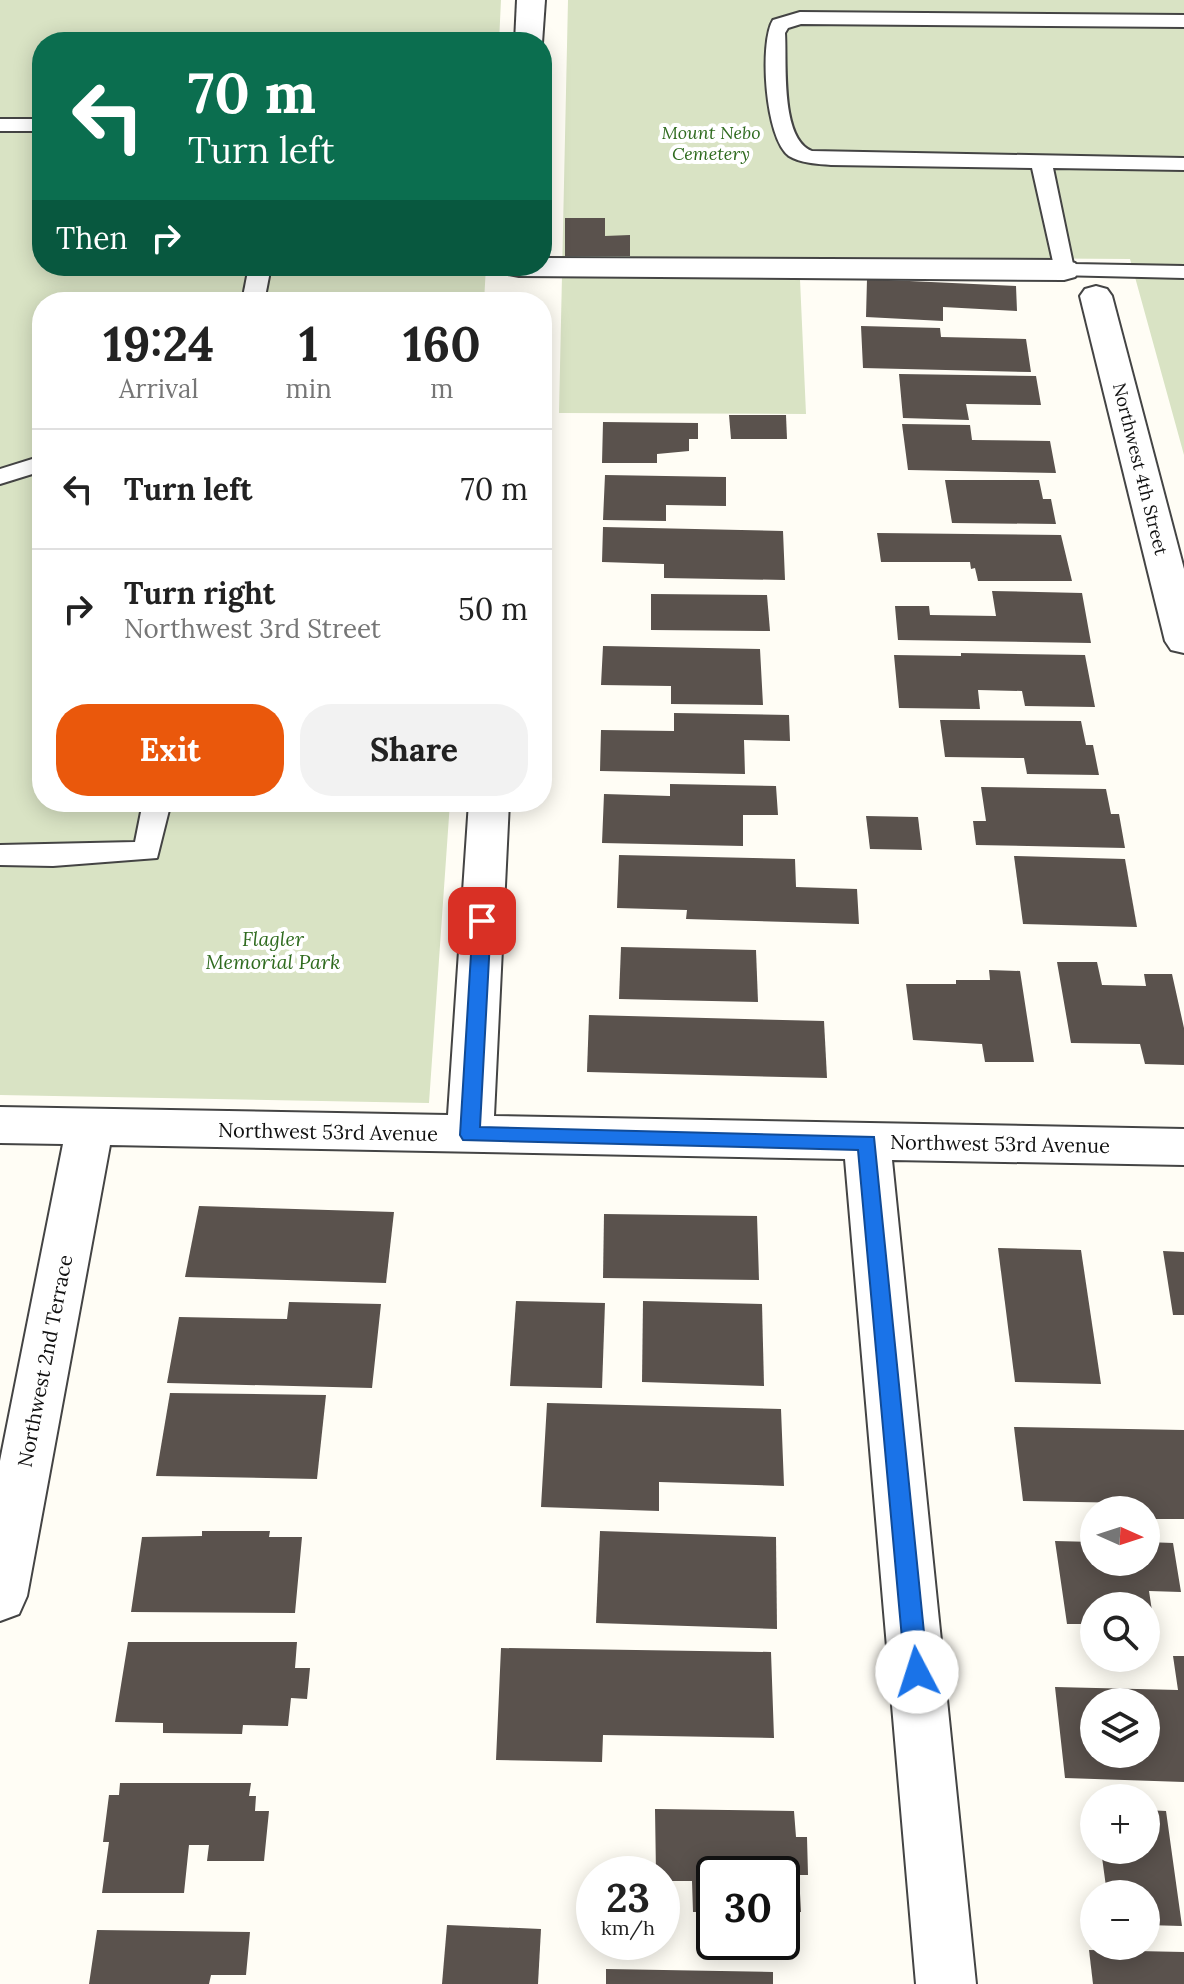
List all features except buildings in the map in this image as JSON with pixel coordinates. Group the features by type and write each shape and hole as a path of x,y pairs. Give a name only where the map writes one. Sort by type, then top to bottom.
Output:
{"street":[{"path":"529,32 531,0"},
{"path":"552,266 1064,270"},
{"name":"Northwest 4th Street","path":"1096,296 1184,641"},
{"path":"470,1135 488,812"},
{"name":"Northwest 53rd Avenue","path":"0,1125 1184,1147"},
{"name":"Northwest 2nd Terrace","path":"0,1596 90,1127"},
{"path":"867,1143 946,1984"}],"lane":[{"path":"1184,21 800,18 780,24 776,33 782,133 793,150 807,156 831,159 1184,164"},
{"path":"0,125 32,125"},
{"path":"1041,162 1064,270 1184,272"},
{"path":"0,477 32,466"},
{"path":"0,855 53,856 147,851 155,812"}],"green space":[{"name":"Flagler Memorial Park","path":"0,0 501,0 499,32 32,32 32,276 485,276 485,292 32,292 32,812 449,812 429,1103 0,1095"},
{"name":"Mount Nebo Cemetery","path":"568,0 1184,0 1184,455 1130,259 799,257 806,414 559,413"}],"route":[{"path":"482,921 470,1135 867,1143 917,1672"}]}
